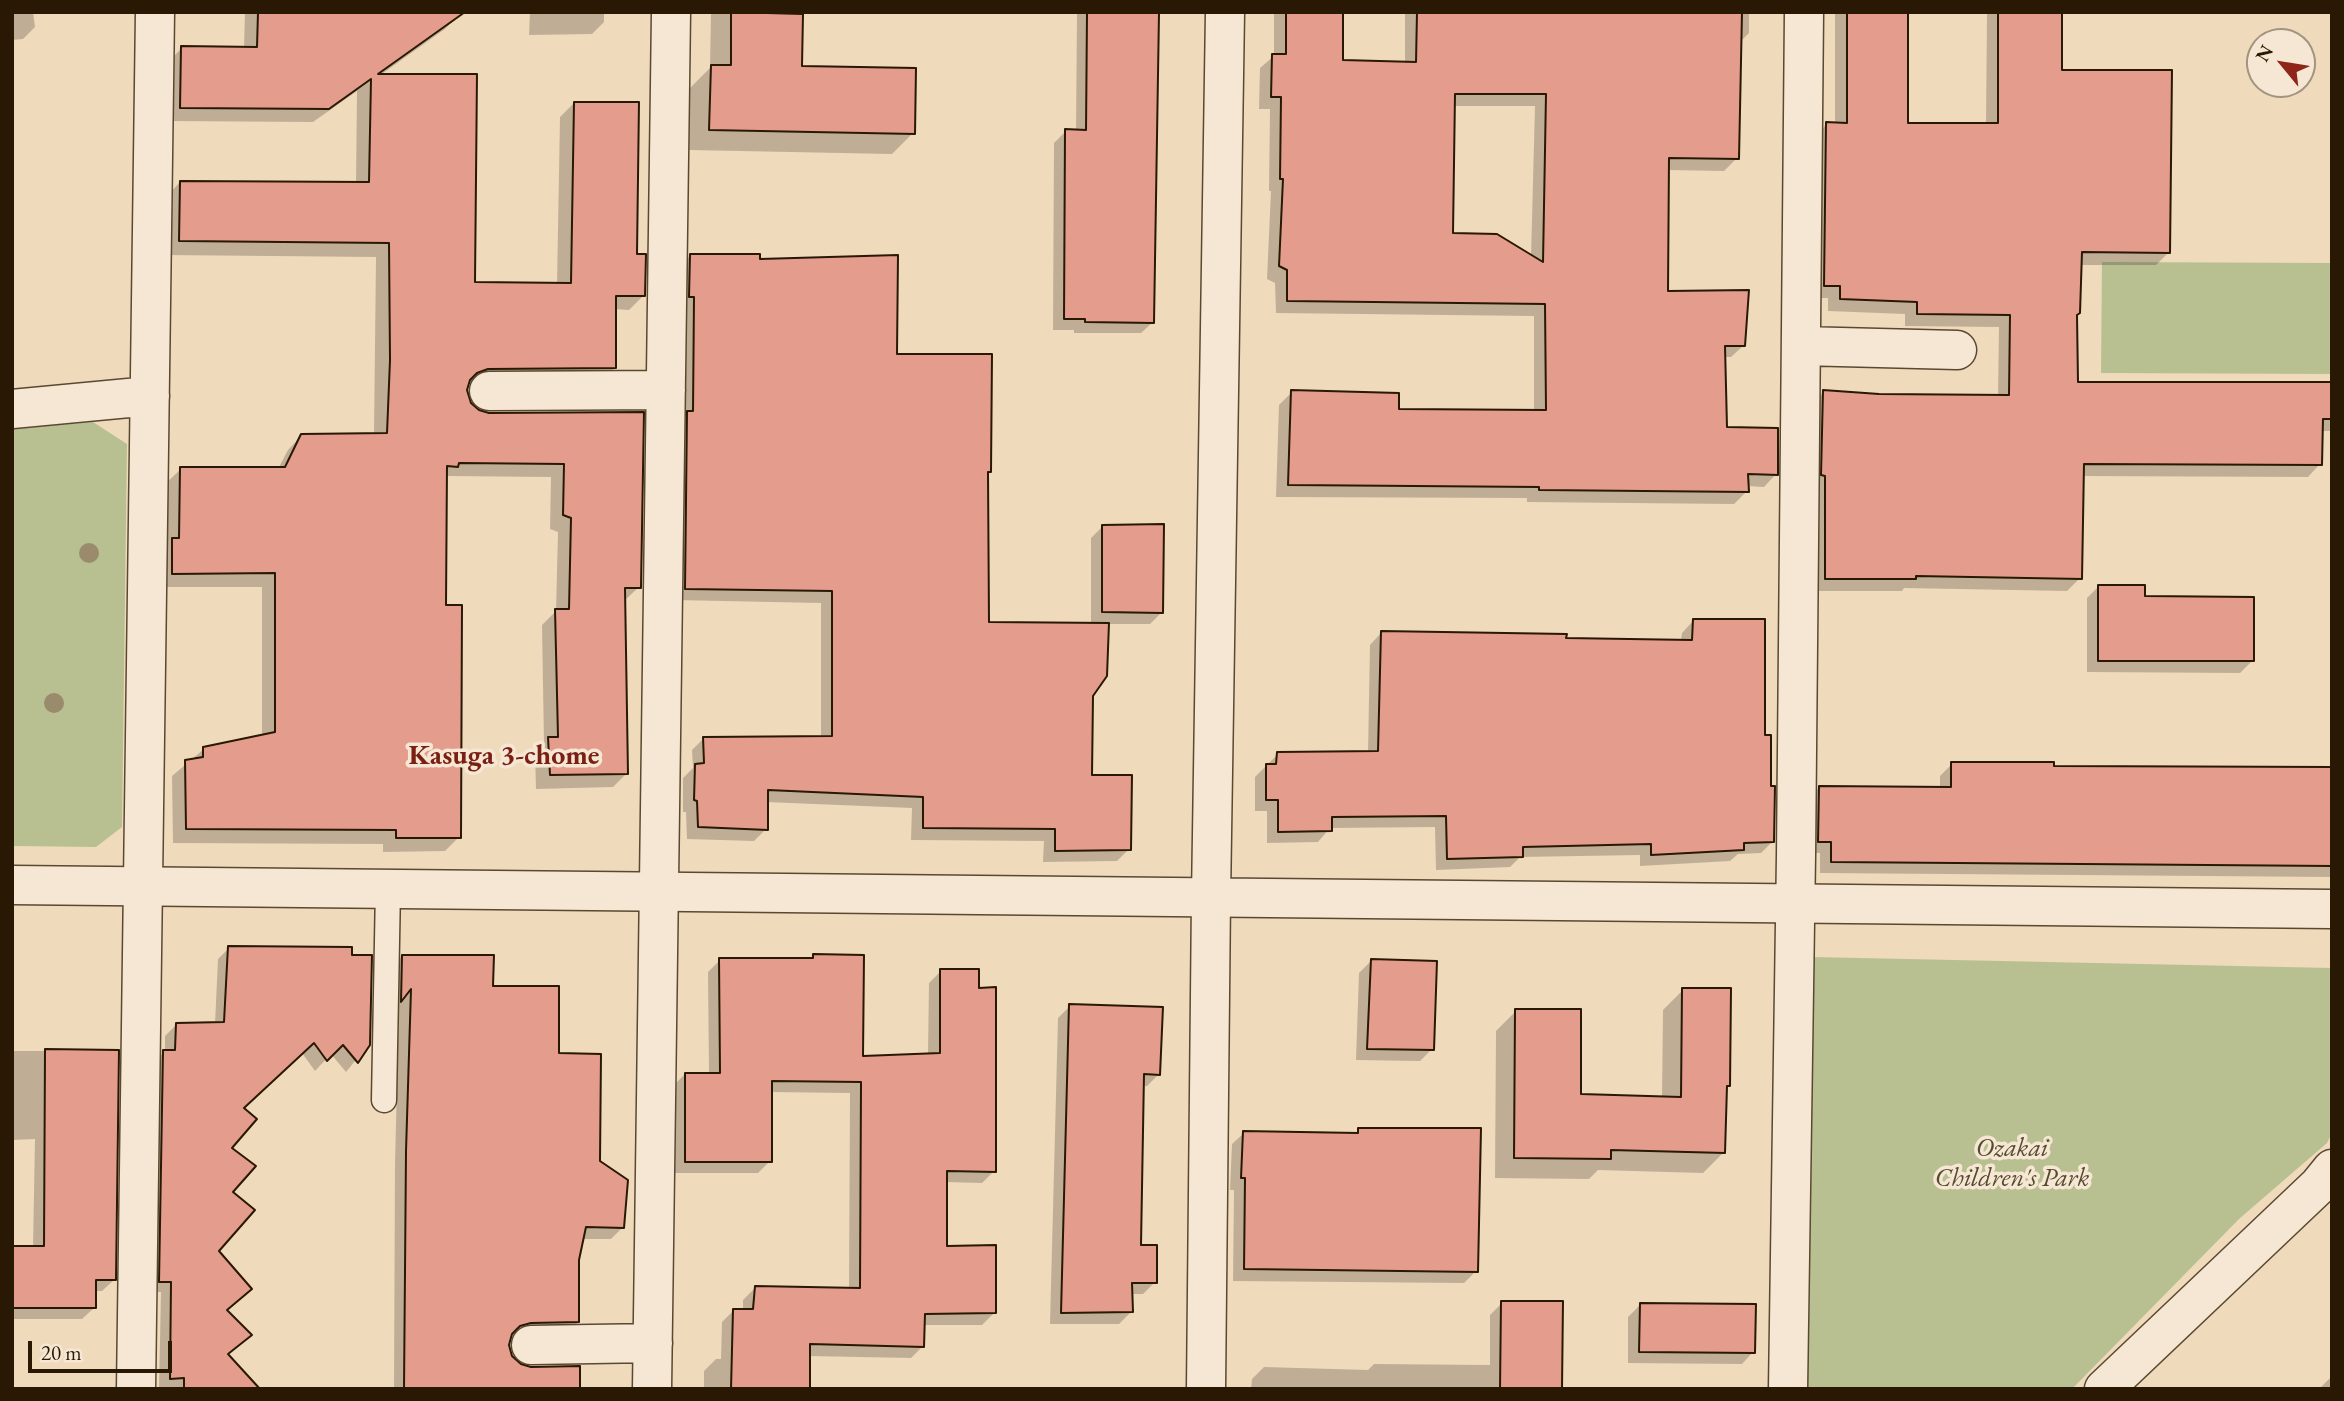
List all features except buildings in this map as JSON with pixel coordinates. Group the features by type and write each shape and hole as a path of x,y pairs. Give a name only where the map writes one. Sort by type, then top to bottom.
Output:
{"street":[{"path":"136,1389 155,12"},
{"path":"652,1389 671,12"},
{"path":"1206,1389 1225,12"},
{"path":"1788,1389 1804,12"},
{"path":"1801,346 1957,350"},
{"path":"489,391 666,390"},
{"path":"12,409 150,396"},
{"path":"12,885 2332,909"},
{"path":"2104,1389 2319,1185 2332,1169"},
{"path":"531,1345 653,1343"}],"lane":[{"path":"384,1100 388,888"}],"green space":[{"path":"2102,262 2332,263 2332,374 2101,373"},
{"path":"93,422 127,444 122,827 96,847 12,846 12,429"},
{"name":"Ozakai Children's Park","path":"1812,957 2332,968 2332,1133 2327,1143 2239,1219 2072,1389 1808,1389"}],"district":[{"name":"Kasuga 3-chome","path":"504,756"}]}
